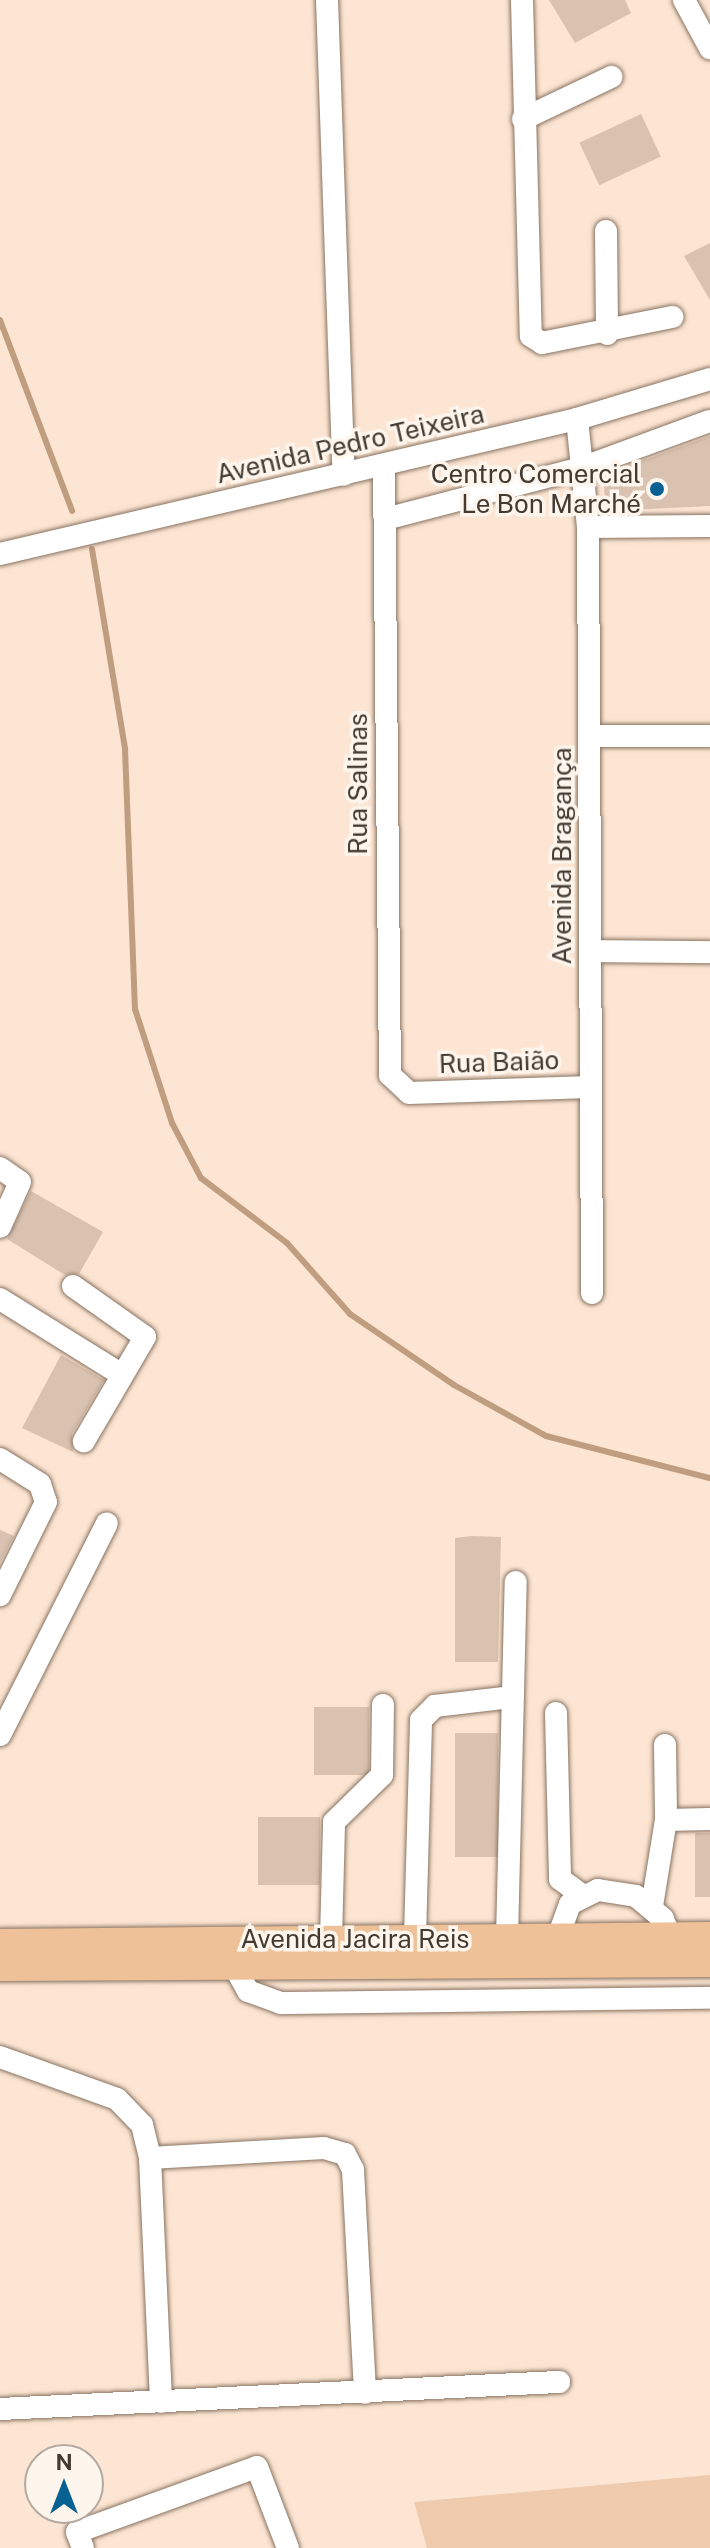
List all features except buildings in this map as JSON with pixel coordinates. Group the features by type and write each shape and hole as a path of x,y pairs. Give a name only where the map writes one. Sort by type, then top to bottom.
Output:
{"main road":[{"name":"Avenida Jacira Reis","path":"0,1943 710,1936"},
{"name":"Avenida Jacira Reis","path":"0,1967 710,1963"}],"street":[{"path":"327,0 344,475"},
{"path":"522,0 531,336 542,343 607,334 672,317"},
{"path":"684,0 710,48"},
{"path":"523,119 611,77"},
{"path":"606,231 607,334"},
{"name":"Avenida Pedro Teixeira","path":"0,554 577,419 710,379"},
{"name":"Avenida Bragança","path":"577,419 588,527 592,1293"},
{"path":"385,519 584,467 710,421"},
{"name":"Rua Salinas","path":"384,466 386,1058 399,1087 409,1093"},
{"path":"588,527 710,526"},
{"path":"590,736 710,736"},
{"path":"590,951 710,952"},
{"name":"Rua Baião","path":"409,1093 590,1087"},
{"path":"0,1168 20,1182 0,1227"},
{"path":"73,1286 145,1333 84,1441"},
{"path":"0,1299 122,1375"},
{"path":"0,1459 40,1484 46,1502 0,1595"},
{"path":"0,1735 107,1523"},
{"path":"507,1938 516,1582"},
{"path":"415,1937 421,1720 435,1706 512,1697"},
{"path":"331,1939 334,1822 382,1775 383,1705"},
{"path":"556,1713 560,1879 581,1894 618,1891 652,1906 670,1936"},
{"path":"652,1906 666,1820 665,1745"},
{"path":"666,1820 710,1819"},
{"path":"558,1937 581,1894"},
{"name":"Avenida Jacira Reis","path":"233,1964 248,1991 281,2003 710,1998"},
{"path":"0,2057 117,2099 142,2125 150,2158 161,2402"},
{"path":"150,2158 324,2148 345,2154 353,2170 365,2393"},
{"path":"0,2409 559,2382"},
{"path":"80,2540 257,2467 288,2548"}],"shaded area":[{"path":"710,2475 710,2548 427,2548 414,2502"}],"waterway":[{"path":"0,320 72,511"},
{"path":"92,549 125,749 135,1009 172,1123 201,1178 287,1243 350,1314 454,1385 546,1436 710,1478"}],"place":[{"name":"Centro Comercial Le Bon Marché","path":"657,489"}]}
